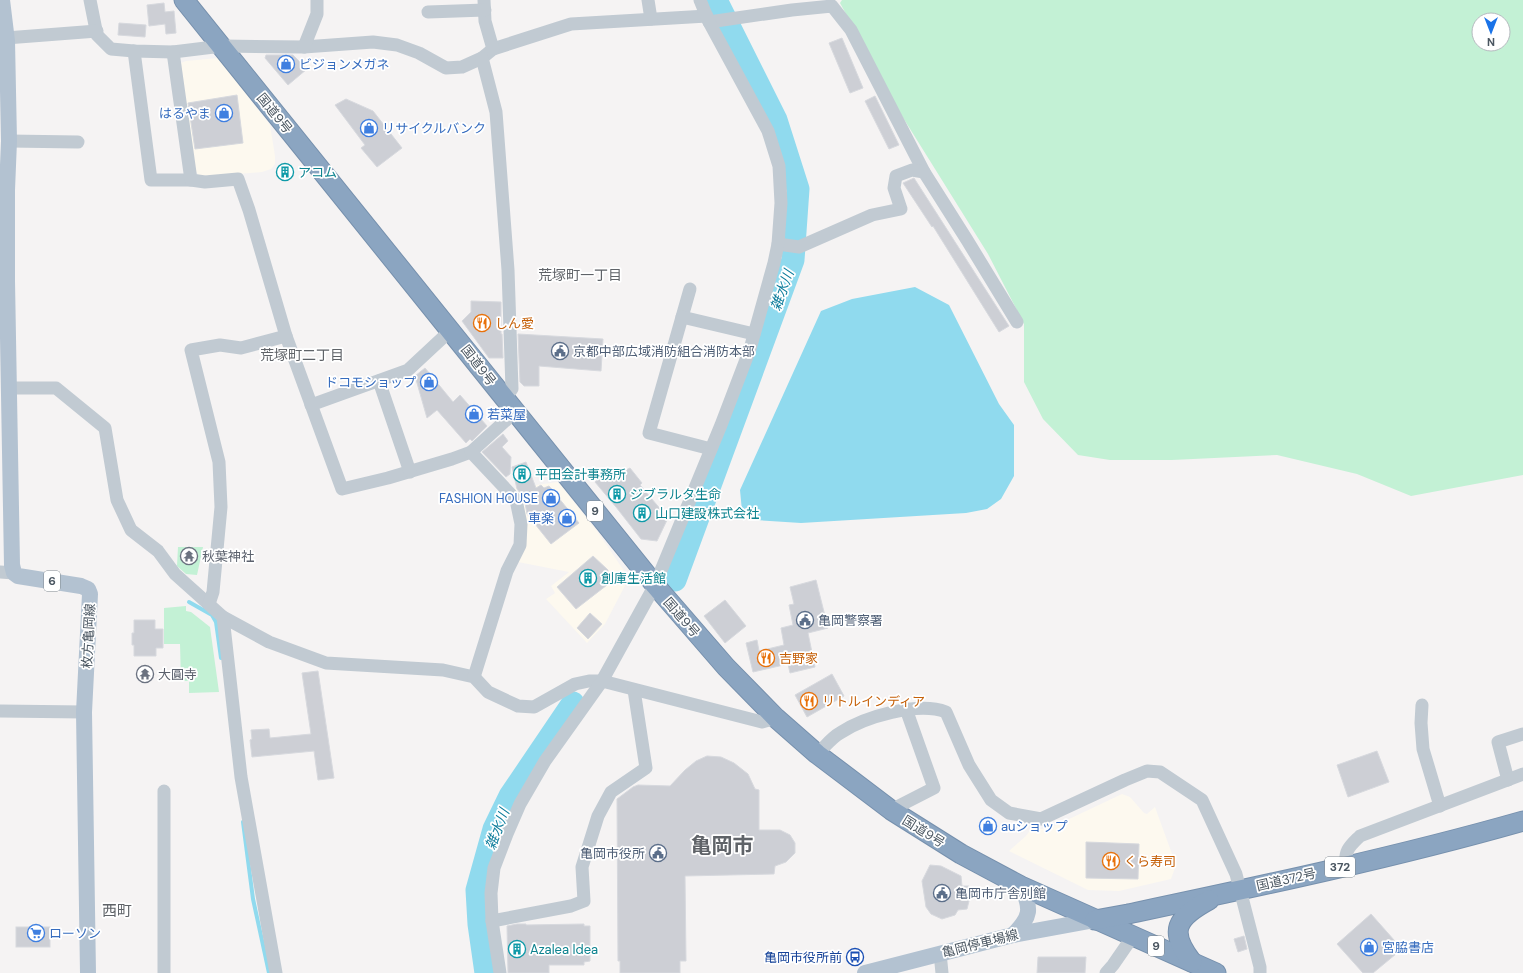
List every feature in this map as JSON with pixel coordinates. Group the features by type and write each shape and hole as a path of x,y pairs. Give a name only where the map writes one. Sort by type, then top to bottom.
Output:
{"highway":[{"name":"国道9号","path":"184,0 451,330 509,405 655,586 726,666 776,718 817,754 891,810 961,854 1020,886 1216,973"},
{"name":"国道372号","path":"1095,920 1346,866 1460,839 1523,821"},
{"path":"1192,962 1182,950 1178,942 1178,928 1181,922 1192,911 1221,894"}],"main road":[{"name":"枚方亀岡線","path":"2,0 9,141 4,190 12,565 7,572 18,576 81,586 88,589 90,594 84,712 88,973"},
{"path":"1012,935 1026,920 1028,910 1026,898 1020,886"},
{"name":"亀岡停車場線","path":"865,973 1012,935 1095,920"}],"street":[{"path":"90,0 97,35 111,49 173,52 222,46 304,47 373,42 397,45 419,53 446,68 462,67 482,58 493,49 571,24 651,19 708,19 832,6 851,30 924,172 1017,322"},
{"path":"304,47 317,14 317,0"},
{"path":"648,0 651,19"},
{"path":"500,973 492,921 491,893 494,868 506,834 520,804 545,761 602,681 655,586 747,356 774,263 778,244 781,203 779,166 768,131 708,19 700,0"},
{"path":"428,12 484,5 485,21 493,49"},
{"path":"4,40 97,32"},
{"path":"134,51 151,180 191,180 205,182 238,179 249,210 286,336 342,489 410,472 471,452 509,405 512,389 508,270 502,180 498,151 496,112 482,58"},
{"path":"173,52 191,180"},
{"path":"9,141 78,142"},
{"path":"778,244 799,247 872,215 901,209 894,188 896,176 912,170 924,172"},
{"path":"690,289 649,433 711,449"},
{"path":"682,317 754,334"},
{"path":"311,405 408,370 451,330"},
{"path":"210,604 213,592 221,507 218,462 191,350 220,345 241,348 286,336"},
{"path":"379,381 410,472"},
{"path":"9,388 56,388 105,428 117,500 131,530 158,551 175,574 224,617 269,642 326,663 443,670 474,677 488,692 518,706 534,707 575,684 589,681 602,681 762,722 776,718"},
{"path":"471,452 516,500 521,524 520,544 507,572 474,677"},
{"path":"224,617 241,777 276,973"},
{"path":"492,921 571,906 584,901 582,867 598,816 611,792 646,768 634,690"},
{"path":"1422,705 1421,723 1423,749 1440,806"},
{"path":"891,810 934,788 906,709"},
{"path":"817,754 838,734 861,721 906,709 938,709 946,712 969,766 991,800 1009,813 1018,816 1041,819 1148,771 1160,772 1202,800 1236,874 1260,967 1260,973"},
{"path":"0,710 84,712"},
{"path":"1508,780 1498,742 1523,734"},
{"path":"1346,866 1345,856 1349,848 1360,836 1523,774"},
{"path":"164,791 164,973"},
{"path":"1113,970 1133,936"},
{"path":"940,953 942,973"}],"shaded area":[{"name":"はるやま","path":"218,58 270,125 275,156 275,164 271,169 262,172 201,177 195,171 181,63 186,61"},
{"path":"558,482 597,531 629,578 605,624 587,643 546,599 555,593 551,586 569,572 518,562 524,518 515,488"},
{"path":"1122,794 1130,797 1144,813 1147,814 1155,807 1176,865 1171,879 1119,891 1088,890 1009,851 1026,836 1031,829 1048,829"}],"green space":[{"path":"842,0 1523,0 1523,475 1411,496 1357,474 1277,455 1172,460 1110,460 1078,455 1043,419 1024,382 1024,324 988,254 902,116 840,3"},
{"name":"秋葉神社","path":"178,547 203,547 197,575 186,574 177,566"},
{"path":"186,606 186,611 191,612 210,627 219,692 189,693 189,681 181,681 180,644 164,644 164,608"}],"water":[{"path":"915,287 949,305 999,404 1014,425 1014,476 1001,499 987,509 966,513 801,523 755,520 742,511 740,490 821,311 852,299"}],"building":[{"path":"164,3 165,12 174,11 176,33 166,34 165,24 149,26 147,5"},
{"path":"119,23 146,25 145,37 118,35"},
{"path":"842,38 863,88 850,93 829,43"},
{"path":"266,55 293,55 307,69 288,85 265,58"},
{"path":"237,95 243,143 195,149 188,103"},
{"path":"875,96 899,145 889,149 865,101"},
{"name":"リサイクルバンク","path":"346,99 373,111 402,148 377,167 361,148 365,145 335,105"},
{"path":"914,178 1009,326 999,332 933,226 932,227 903,183"},
{"path":"471,301 501,302 503,358 489,358 462,321 471,312"},
{"path":"518,334 603,339 601,371 539,366 539,386 524,386 520,382"},
{"path":"425,368 453,402 460,395 487,426 472,441 470,439 466,443 437,410 427,418 415,376"},
{"path":"503,434 508,441 502,447 511,457 510,474 506,477 482,452"},
{"path":"526,462 536,488 541,485 544,488 549,486 579,523 551,544 527,514 524,498 517,489 512,467"},
{"path":"630,468 642,483 640,485 668,518 657,541 641,539 595,482 608,472 624,471"},
{"name":"創庫生活館","path":"593,556 608,570 607,585 576,609 557,587"},
{"path":"816,580 828,628 808,633 815,667 790,673 788,664 753,672 746,643 757,640 759,651 784,645 781,628 793,625 789,605 794,604 790,587"},
{"path":"725,600 746,626 725,643 704,616"},
{"path":"590,613 602,624 588,639 577,628"},
{"path":"134,620 155,620 155,629 163,629 163,648 156,648 156,656 134,656 132,633 134,633"},
{"path":"318,671 334,778 318,780 314,751 252,757 250,740 252,739 251,730 269,729 270,738 311,734 302,673"},
{"path":"832,674 844,696 807,717 795,695"},
{"path":"1377,751 1389,782 1348,797 1337,765"},
{"path":"707,756 721,757 734,763 748,774 755,789 759,790 759,830 780,830 790,835 795,843 795,853 786,862 775,866 774,874 685,876 686,961 680,961 680,973 620,973 620,961 618,961 617,799 638,785 670,786 696,761"},
{"path":"1086,842 1139,844 1138,879 1086,878"},
{"path":"930,865 941,866 961,876 962,886 969,886 969,901 967,909 958,910 955,915 942,919 931,914 926,907 922,881"},
{"path":"1371,914 1402,949 1373,973 1363,973 1337,944"},
{"path":"517,924 584,924 584,926 590,926 590,961 584,962 584,965 549,965 549,973 508,973 507,926"},
{"path":"16,927 50,927 50,947 16,947"},
{"path":"1244,936 1247,949 1238,952 1234,939"},
{"path":"1038,957 1086,957 1085,973 1037,973"}],"waterway":[{"name":"雑水川","path":"675,580 793,260 798,189 776,120 716,0"},
{"path":"189,602 212,615 216,622 221,658"},
{"name":"雑水川","path":"486,973 479,924 477,890 494,829 510,796 573,703"},
{"path":"243,822 253,899 269,973"}],"place":[{"name":"ビジョンメガネ","path":"286,64"},
{"name":"はるやま","path":"224,113"},
{"name":"リサイクルバンク","path":"369,128"},
{"name":"アコム","path":"285,172"},
{"name":"しん愛","path":"482,323"},
{"name":"京都中部広域消防組合消防本部","path":"560,351"},
{"name":"ドコモショップ","path":"429,382"},
{"name":"若菜屋","path":"474,414"},
{"name":"平田会計事務所","path":"522,474"},
{"name":"ジブラルタ生命","path":"617,494"},
{"name":"FASHION HOUSE","path":"551,498"},
{"name":"山口建設株式会社","path":"642,513"},
{"name":"車楽","path":"567,518"},
{"name":"秋葉神社","path":"189,556"},
{"name":"創庫生活館","path":"588,578"},
{"name":"亀岡警察署","path":"805,620"},
{"name":"吉野家","path":"766,658"},
{"name":"大圓寺","path":"145,674"},
{"name":"リトルインディア","path":"809,701"},
{"name":"auショップ","path":"988,826"},
{"name":"亀岡市役所","path":"658,853"},
{"name":"くら寿司","path":"1111,861"},
{"name":"亀岡市庁舎別館","path":"942,893"},
{"name":"ローソン","path":"36,933"},
{"name":"宮脇書店","path":"1369,947"},
{"name":"Azalea Idea","path":"517,949"},
{"name":"亀岡市役所前","path":"855,957"}],"district":[{"name":"荒塚町一丁目","path":"580,275"},
{"name":"荒塚町二丁目","path":"302,355"},
{"name":"亀岡市","path":"722,846"},
{"name":"西町","path":"117,911"}]}
